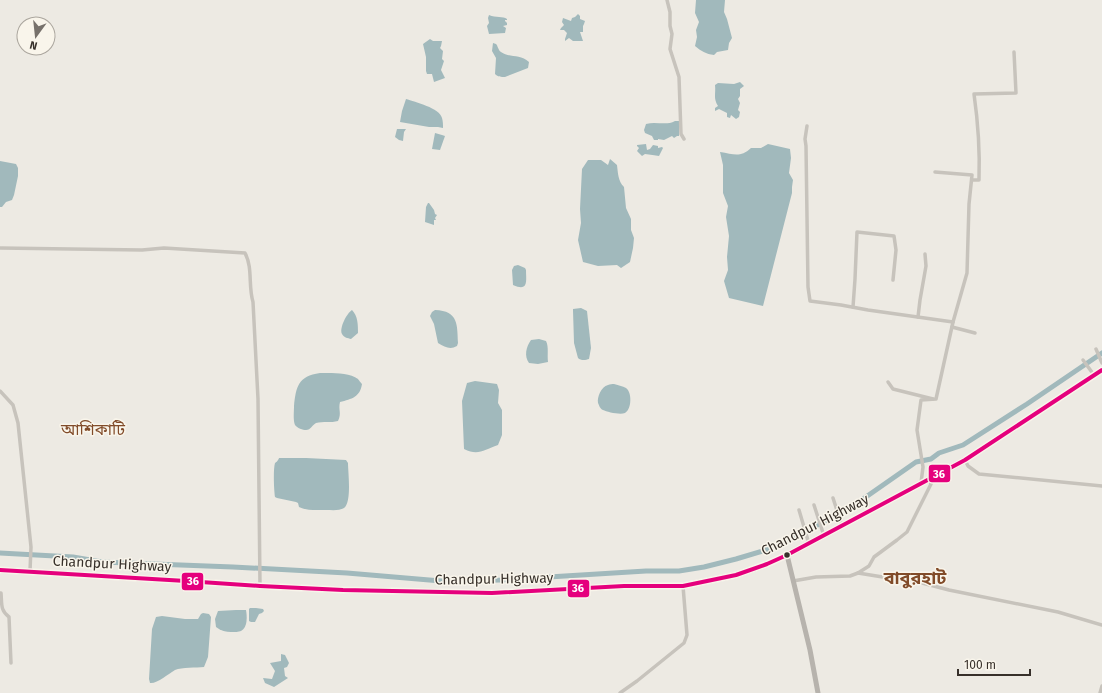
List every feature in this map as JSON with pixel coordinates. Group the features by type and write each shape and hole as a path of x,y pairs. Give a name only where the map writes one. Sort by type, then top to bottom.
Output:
{"main road":[{"name":"Chandpur Highway","path":"0,570 343,590 492,593 624,586 683,586 736,575 767,564 824,536 965,460 1102,370"},
{"path":"787,555 810,650 818,693"}],"street":[{"path":"667,0 670,12 670,26 672,34 670,50 679,78 681,134 684,139"},
{"path":"972,180 979,180 980,162 974,94 1016,93 1014,52"},
{"path":"807,126 805,139 808,287 810,301 953,322"},
{"path":"935,172 972,175 969,204 966,273 953,322 936,400"},
{"path":"853,307 857,232 894,236 896,250 893,280"},
{"path":"0,248 142,250 164,248 245,253 248,260 250,294 253,302 257,384 260,586"},
{"path":"918,317 926,266 925,254"},
{"path":"952,327 975,333"},
{"path":"1096,349 1101,362"},
{"path":"1083,360 1094,375"},
{"path":"888,382 893,389 936,400"},
{"path":"0,390 13,405 18,423 31,547 30,571"},
{"path":"921,484 923,467 917,430 921,400 936,400"},
{"path":"965,460 968,466 979,474 1102,486"},
{"path":"793,581 816,577 850,576 869,566 874,557 907,532 930,484 929,479"},
{"path":"833,498 842,526"},
{"path":"814,505 824,536"},
{"path":"799,510 808,544"},
{"path":"858,573 895,579 903,578 949,590 1058,612 1102,625"},
{"path":"620,693 684,643 687,635 683,586"},
{"path":"0,593 2,594 2,608 4,613 10,617 11,663"},
{"path":"1100,693 1102,686"}],"water":[{"path":"696,0 725,0 724,12 732,38 729,43 728,50 717,52 714,55 708,54 695,46 697,37 696,30 699,22 695,13"},
{"path":"578,14 580,19 585,21 583,32 580,32 583,41 573,41 569,38 565,41 567,33 564,30 560,30 564,25 562,22 563,18 571,21 572,18"},
{"path":"489,15 507,19 505,21 507,25 503,26 506,28 505,33 489,34 487,26 489,23"},
{"path":"430,39 433,41 442,41 440,48 443,51 442,59 444,61 441,70 445,78 434,82 432,74 427,74 426,71 426,57 423,44"},
{"path":"493,43 496,44 500,51 504,54 518,57 529,62 528,68 505,77 496,75 496,58 492,51"},
{"path":"740,82 744,86 740,89 740,96 738,99 740,103 738,110 740,112 739,117 736,119 731,115 730,118 727,117 727,113 719,109 715,111 715,108 718,106 715,98 715,85 718,83 734,84"},
{"path":"406,99 437,111 442,118 443,128 400,122"},
{"path":"679,121 679,136 674,138 672,136 664,140 654,140 652,136 645,133 644,130 646,124 668,123"},
{"path":"397,129 406,129 404,132 403,141 395,137"},
{"path":"435,133 445,136 440,150 432,149"},
{"path":"646,144 647,150 653,145 658,146 658,148 662,147 663,148 659,156 645,154 642,156 637,151 639,148 637,145"},
{"path":"768,144 790,149 791,158 789,173 793,180 792,193 763,306 729,298 724,281 728,270 727,257 729,236 726,217 728,206 723,193 723,165 720,152 740,154 751,148 761,148"},
{"path":"610,159 617,165 619,180 624,187 626,208 631,219 631,230 634,238 630,262 621,268 617,265 598,266 583,262 578,240 581,223 580,209 582,169 588,160 601,160 608,165"},
{"path":"0,161 16,164 18,168 18,176 12,200 6,202 2,207 0,207"},
{"path":"428,203 437,215 435,218 436,220 434,220 434,225 425,222 426,207"},
{"path":"518,265 526,270 526,284 522,287 513,285 512,270 514,266"},
{"path":"581,308 587,311 591,348 589,359 585,360 578,358 574,343 573,309"},
{"path":"352,310 357,318 358,333 351,339 346,338 341,331 344,321"},
{"path":"435,310 449,313 453,316 457,325 457,346 450,348 438,343 434,324 430,316"},
{"path":"539,339 546,341 547,343 548,362 538,364 529,363 526,354 528,346 531,340"},
{"path":"320,373 339,373 350,375 358,379 362,384 361,388 355,397 340,402 340,416 338,421 316,423 306,430 299,428 295,425 294,421 294,406 297,388 307,377"},
{"path":"475,381 497,384 499,390 498,403 502,410 502,435 498,445 485,450 473,452 464,449 462,401 467,383"},
{"path":"610,384 626,388 629,393 629,408 623,414 605,411 601,409 598,403 601,390"},
{"path":"279,458 346,460 348,463 349,493 348,500 344,508 338,510 309,510 299,507 298,503 296,502 275,497 274,466"},
{"path":"250,608 263,609 264,611 259,614 255,622 249,621"},
{"path":"246,610 247,615 245,627 241,631 229,632 216,627 215,619 218,611"},
{"path":"203,613 209,614 211,617 208,657 204,667 178,669 153,683 150,683 152,629 156,617 162,616 198,619"},
{"path":"281,654 285,655 289,663 287,667 284,668 285,676 288,678 274,687 265,683 263,678 272,679 275,671 270,663 281,661"}],"waterway":[{"path":"0,553 73,557 102,562 347,573 441,581 501,580 646,571 679,571 704,567 776,547 853,506 916,462 931,459 939,453 963,445 1102,353"}],"transit line":[{"name":"36","path":"0,570 343,590 492,593 624,586 683,586 736,575 787,555 965,460 1102,370"}],"district":[{"name":"আশিকাটি","path":"93,429"},
{"name":"বাবুরহাট","path":"915,578"}]}
